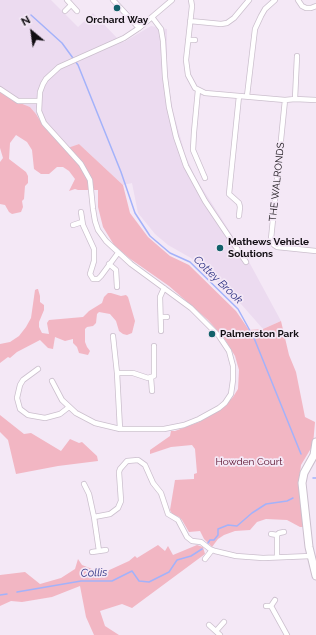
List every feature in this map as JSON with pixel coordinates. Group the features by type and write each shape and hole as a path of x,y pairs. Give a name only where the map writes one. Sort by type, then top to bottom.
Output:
{"main road":[{"path":"316,442 312,460 302,478 302,494 311,556 316,576"}],"street":[{"path":"67,0 77,11"},
{"path":"114,0 139,28"},
{"path":"52,381 58,395 69,407 84,418 104,426 120,429 164,429 184,425 200,419 219,408 231,394 233,366 224,343 216,332 196,312 118,253 106,241 98,230 95,221 92,209 90,180 81,164 44,123 39,110 40,92 46,79 59,67 119,40 139,28 172,0"},
{"path":"191,0 192,4 186,60 188,75 193,86 205,93 285,100 295,98 316,100"},
{"path":"190,22 227,23 234,18 249,0"},
{"path":"247,96 255,29 265,9 275,0"},
{"path":"298,0 302,6 306,8 316,6"},
{"path":"65,11 71,4"},
{"path":"152,17 161,29 167,93 172,123 181,154 191,178 198,190 246,262"},
{"path":"188,40 194,40"},
{"path":"295,98 297,56"},
{"path":"0,89 18,101 39,100"},
{"path":"198,90 193,150 204,178"},
{"path":"229,194 239,96"},
{"name":"THE WALRONDS","path":"285,100 271,239 277,247 316,250"},
{"path":"224,197 229,194"},
{"path":"229,194 239,203 239,216"},
{"path":"81,212 82,222 94,249 94,261 90,274 91,277 93,279 98,279 118,253"},
{"path":"73,225 82,222"},
{"path":"231,256 239,251"},
{"path":"109,264 116,270 117,287"},
{"path":"161,331 160,297 164,288"},
{"path":"161,317 167,317"},
{"path":"113,336 120,429"},
{"path":"152,391 151,378 154,374 154,346"},
{"path":"38,369 23,380 20,385 17,398 20,409 28,415 46,418 60,414 69,407"},
{"path":"117,374 134,373 151,378"},
{"path":"94,517 110,514 118,508 121,498 120,469 127,461 138,460 145,465 153,483 161,494 168,514 178,520 190,540 201,542 212,550 236,556 262,558 311,556"},
{"path":"84,484 89,494 99,551"},
{"path":"270,534 277,535 284,532"},
{"path":"277,535 277,557"},
{"path":"92,552 106,550"},
{"path":"205,559 212,550"},
{"path":"275,600 269,606 287,635"},
{"path":"209,625 218,633 224,622"}],"shaded area":[{"path":"0,0 51,0 78,27 93,13 118,39 124,42 151,26 167,29 167,77 173,111 185,154 195,177 248,260 281,321 263,329 241,304 191,258 168,245 155,234 138,213 132,183 123,185 79,144 65,150 44,127 30,107 20,103 0,89"}],"green space":[{"name":"Howden Court","path":"0,89 20,103 30,107 44,127 65,149 79,144 123,185 130,213 148,237 170,256 189,265 236,311 249,330 263,329 281,321 289,355 296,372 305,417 315,422 313,445 301,465 299,480 304,527 300,527 287,520 266,519 257,522 250,530 235,531 224,535 218,539 212,547 204,539 200,531 189,532 182,520 172,514 170,510 175,480 194,479 194,474 197,473 195,449 192,445 171,447 150,454 150,450 170,436 171,431 175,431 199,422 221,409 233,397 238,389 239,370 235,356 224,338 208,320 169,286 129,258 114,245 103,227 98,207 98,190 75,189 69,191 75,179 69,171 63,167 57,167 49,174 41,174 34,169 32,150 27,142 16,135 10,143 9,159 26,172 28,176 28,183 25,186 24,199 22,201 23,207 21,212 12,214 5,205 0,204 0,162 3,158 0,148"},
{"path":"37,289 40,296 40,302 44,305 44,310 39,322 39,327 42,333 49,334 47,323 49,320 83,317 89,311 102,303 104,297 108,293 111,293 121,296 126,295 128,297 135,321 132,333 127,335 123,334 119,331 116,321 110,314 99,312 97,314 96,323 85,329 85,342 90,351 88,355 79,353 77,347 73,343 73,339 65,341 55,337 53,349 48,348 40,340 17,352 10,358 8,357 0,363 0,344 10,342 19,336 26,327 31,318 35,290"},
{"path":"0,415 24,434 31,433 61,451 70,439 79,443 82,442 97,456 98,461 58,466 16,474 8,440 0,432"},
{"path":"158,545 165,551 168,546 173,555 197,545 203,547 205,554 132,608 122,604 100,611 105,626 119,635 94,635 86,617 80,586 52,597 22,602 11,601 0,606 0,575 25,572 40,584 61,578 75,569 78,559 82,565 105,572 129,561 135,556 137,558"}],"waterway":[{"name":"Cottey Brook","path":"31,15 62,43 78,65 121,172 135,213 150,236 170,253 190,262 238,309 254,338 301,454"},
{"name":"Collis","path":"208,543 210,540 214,540 218,535 218,529 228,525 237,526 252,513 266,504 287,501 293,498"},
{"name":"Collis","path":"17,592 81,581 112,581 132,571 139,581 149,582 169,572 177,560 191,556 202,549"},
{"name":"Collis","path":"0,595 7,594"}],"place":[{"name":"Orchard Way","path":"117,8"},
{"name":"Mathews Vehicle Solutions","path":"220,248"},
{"name":"Palmerston Park","path":"212,334"}]}
